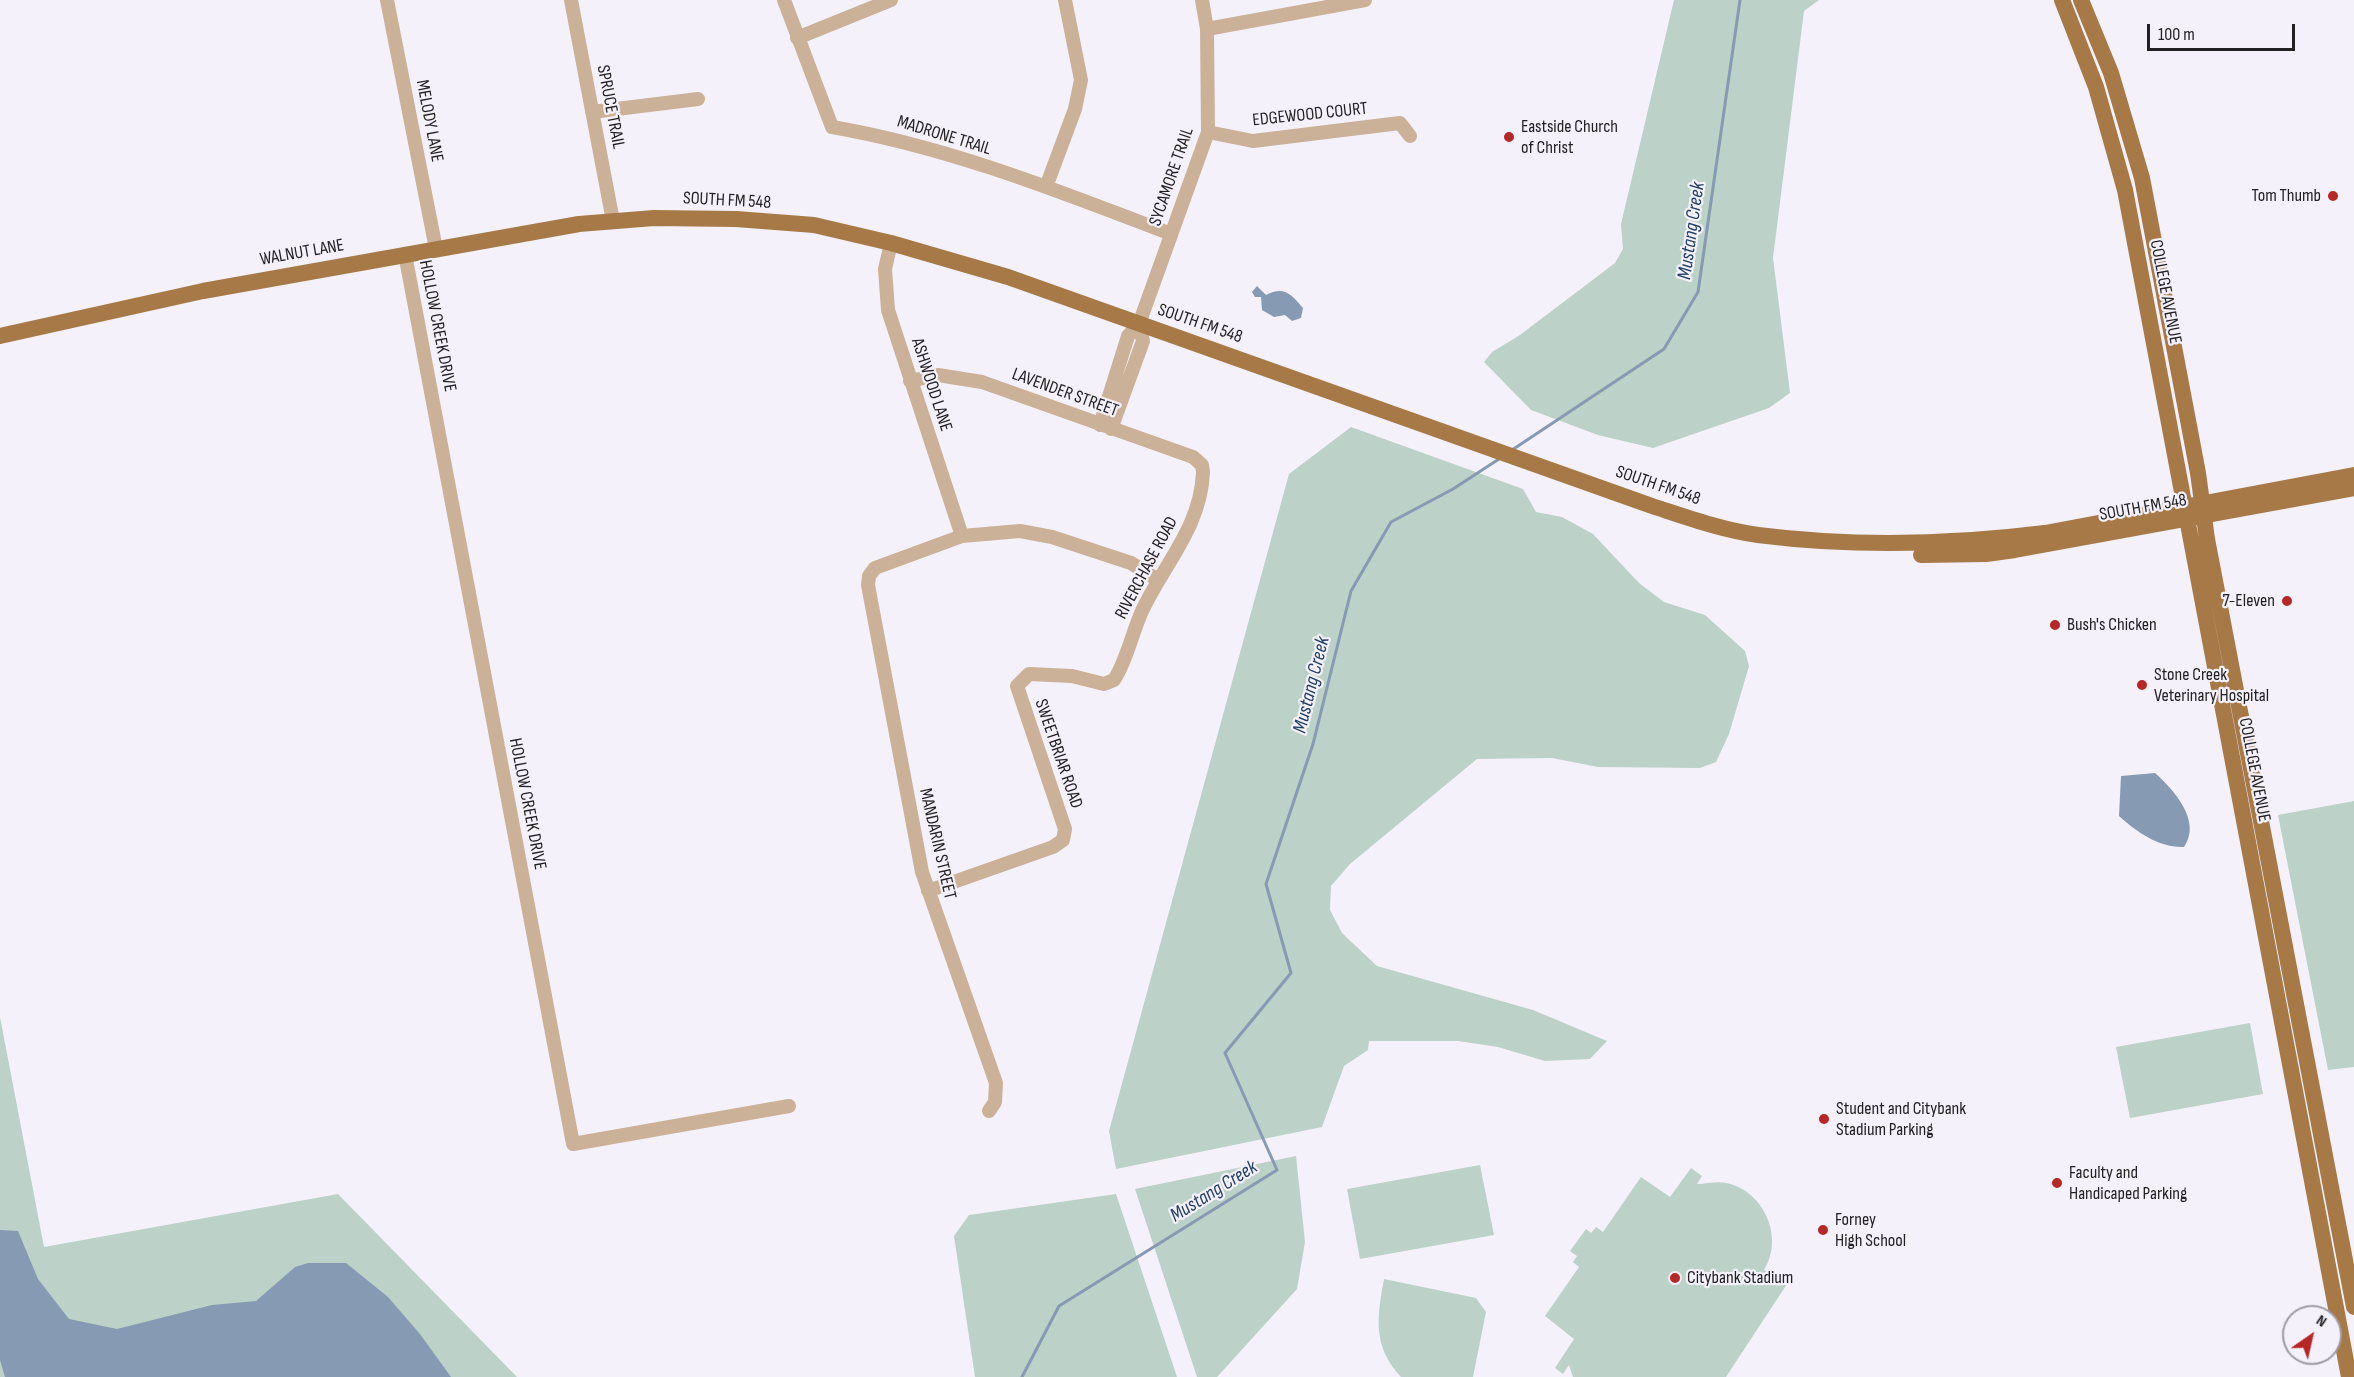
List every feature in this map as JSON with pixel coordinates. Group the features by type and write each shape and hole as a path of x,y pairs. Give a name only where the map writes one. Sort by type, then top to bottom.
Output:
{"main road":[{"name":"COLLEGE AVENUE","path":"2062,0 2096,87 2119,164 2195,512"},
{"name":"COLLEGE AVENUE","path":"2081,0 2111,73 2142,178 2195,512 2262,872 2264,928 2349,1377"},
{"name":"SOUTH FM 548","path":"613,221 654,218 736,219 814,225 891,243 1008,278 1592,484 1685,516 1760,535 1770,541 1842,551 1885,554 1975,554 2025,548 2354,476"},
{"name":"WALNUT LANE","path":"0,336 175,297 405,254 613,221"},
{"name":"SOUTH FM 548","path":"2195,512 2354,488"},
{"name":"COLLEGE AVENUE","path":"2262,872 2280,917 2354,1307"},
{"path":"2273,974 2290,973"},
{"path":"2298,1105 2314,1095"}],"street":[{"name":"MELODY LANE","path":"387,0 436,249"},
{"name":"SPRUCE TRAIL","path":"571,0 613,221"},
{"name":"MADRONE TRAIL","path":"784,0 832,127 886,136 1046,187 1171,234"},
{"path":"797,38 891,0"},
{"path":"1046,187 1075,109 1081,80 1065,0"},
{"name":"SYCAMORE TRAIL","path":"1106,427 1128,336 1139,324 1208,132 1208,28 1202,0"},
{"path":"1208,28 1365,0"},
{"path":"592,112 698,99"},
{"name":"EDGEWOOD COURT","path":"1208,132 1253,141 1400,123 1410,136"},
{"name":"ASHWOOD LANE","path":"891,243 885,268 885,289 910,381 962,536"},
{"name":"HOLLOW CREEK DRIVE","path":"405,254 573,1144 789,1106"},
{"name":"LAVENDER STREET","path":"910,381 938,375 966,378 1193,457 1202,465"},
{"name":"RIVERCHASE ROAD","path":"1020,681 1029,674 1055,674 1109,684 1119,673 1136,623 1158,580 1189,531 1203,481 1202,465"},
{"path":"962,536 1020,531 1052,537 1131,564 1158,580"},
{"name":"MANDARIN STREET","path":"962,536 875,568 869,576 868,585 918,856 928,891 996,1083 995,1102 989,1111"},
{"name":"SWEETBRIAR ROAD","path":"928,891 1053,847 1063,840 1065,829 1017,692 1020,681"}],"green space":[{"path":"1674,0 1819,0 1804,11 1773,258 1790,393 1769,408 1653,448 1598,435 1531,410 1484,362 1492,352 1520,335 1615,263 1623,249 1621,224"},
{"path":"1351,427 1523,489 1536,512 1562,517 1593,534 1639,583 1664,602 1705,615 1745,651 1749,666 1729,734 1716,762 1700,768 1598,767 1552,758 1477,759 1350,864 1331,886 1330,910 1342,933 1377,966 1533,1010 1607,1041 1590,1059 1545,1061 1498,1047 1458,1041 1369,1041 1368,1050 1344,1066 1322,1127 1116,1169 1109,1131 1289,474"},
{"path":"2354,801 2354,1067 2328,1070 2278,815"},
{"path":"0,1017 44,1247 338,1194 517,1377 0,1377"},
{"path":"2250,1023 2263,1094 2130,1118 2116,1047"},
{"path":"1296,1156 1305,1242 1297,1289 1217,1377 1197,1377 1135,1189"},
{"path":"1480,1165 1494,1235 1360,1259 1347,1189"},
{"name":"Citybank Stadium","path":"1691,1168 1702,1176 1697,1184 1715,1182 1739,1187 1760,1205 1767,1217 1772,1243 1770,1257 1764,1270 1787,1284 1726,1377 1573,1377 1569,1365 1563,1374 1555,1368 1574,1339 1545,1316 1579,1267 1573,1262 1577,1256 1570,1251 1586,1229 1591,1233 1596,1227 1603,1232 1641,1177 1670,1197"},
{"path":"1116,1194 1177,1377 975,1377 954,1236 969,1215"},
{"path":"1384,1279 1476,1298 1486,1312 1473,1377 1401,1377 1385,1354 1379,1331"}],"water":[{"path":"1257,286 1266,295 1278,291 1287,293 1303,308 1301,318 1292,321 1285,315 1274,317 1262,310 1261,297 1255,297 1252,292"},
{"path":"2155,773 2177,797 2188,817 2189,837 2184,847 2157,842 2133,828 2119,816 2121,776"},
{"path":"0,1230 18,1231 38,1279 69,1319 117,1329 212,1305 256,1301 295,1267 308,1263 346,1263 388,1297 420,1334 451,1377 5,1377 0,1360"}],"waterway":[{"name":"Mustang Creek","path":"1512,450 1664,349 1698,292 1740,0"},
{"name":"Mustang Creek","path":"1022,1377 1059,1306 1277,1170 1225,1053 1291,973 1266,884 1313,744 1351,591 1391,522 1453,489 1499,459"}],"place":[{"name":"Eastside Church of Christ","path":"1509,137"},
{"name":"Tom Thumb","path":"2333,196"},
{"name":"7-Eleven","path":"2287,601"},
{"name":"Bush's Chicken","path":"2055,625"},
{"name":"Stone Creek Veterinary Hospital","path":"2142,685"},
{"name":"Student and Citybank Stadium Parking","path":"1824,1119"},
{"name":"Faculty and Handicaped Parking","path":"2057,1183"},
{"name":"Forney High School","path":"1823,1230"},
{"name":"Citybank Stadium","path":"1675,1278"}]}
